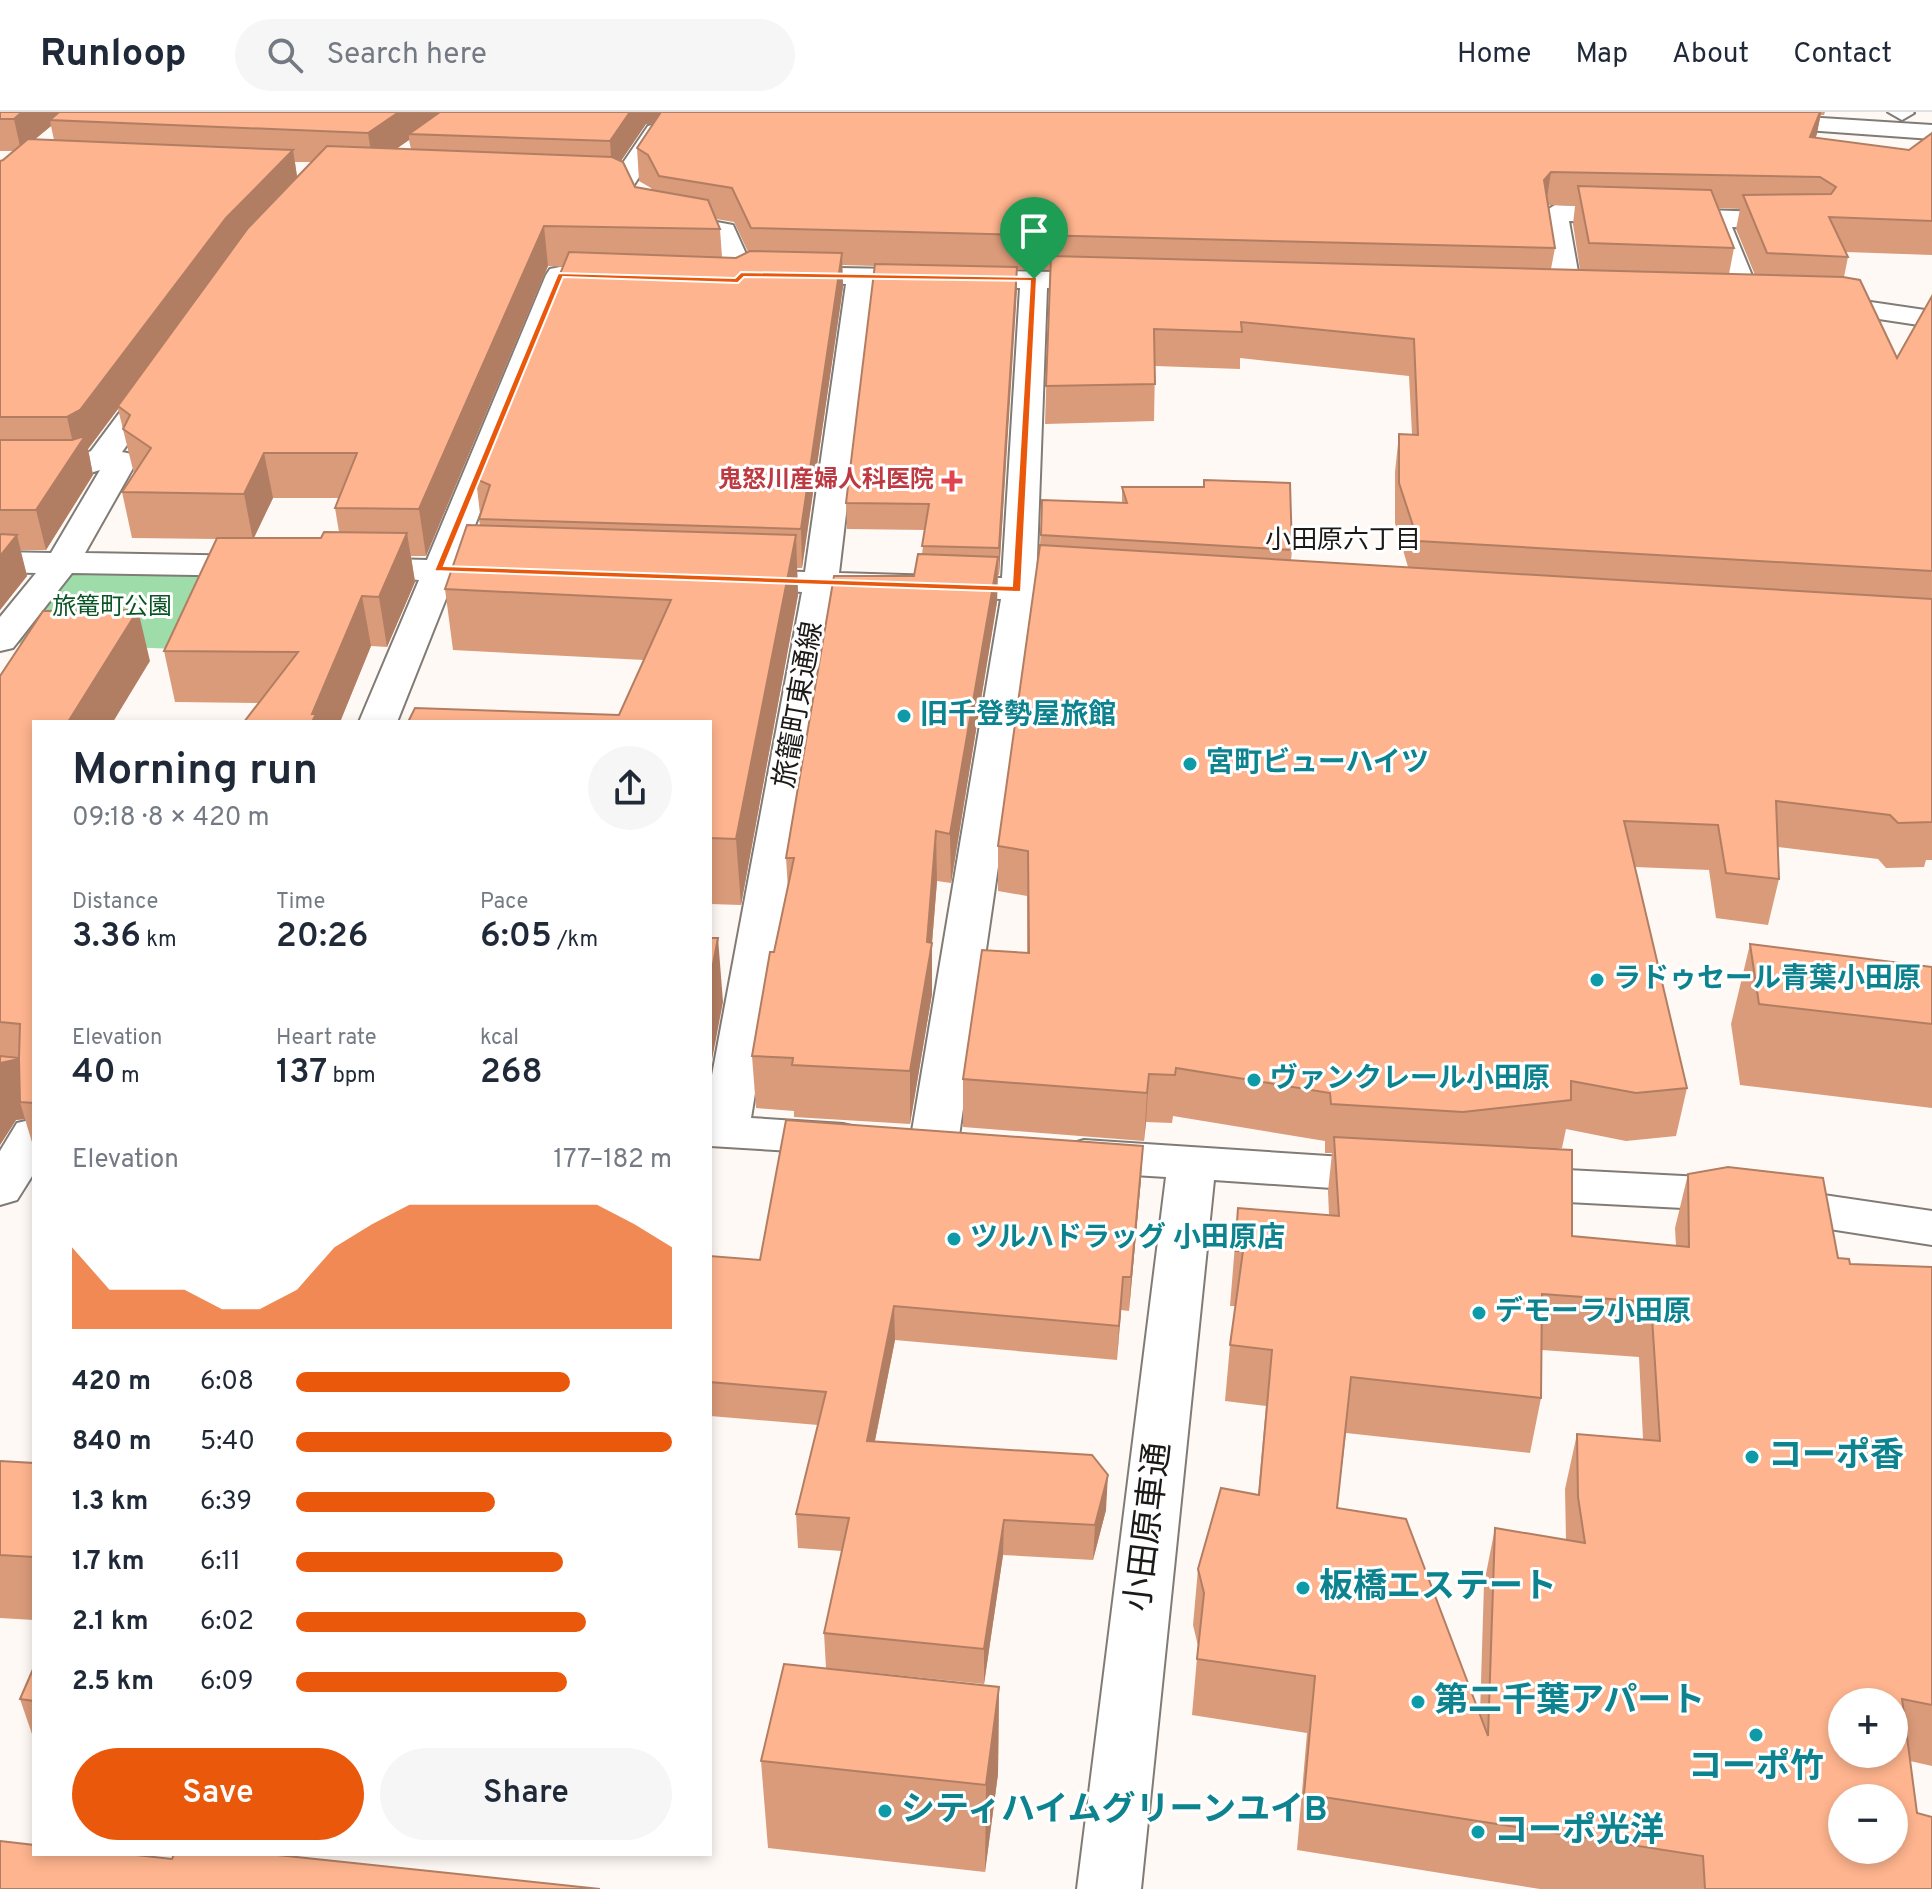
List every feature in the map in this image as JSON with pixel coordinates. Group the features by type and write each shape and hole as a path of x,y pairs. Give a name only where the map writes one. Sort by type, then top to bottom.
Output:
{"street":[{"path":"1876,112 1932,115"},
{"path":"1732,119 1932,132"},
{"path":"621,185 656,131"},
{"path":"591,183 621,185 639,194 648,218 724,231 741,274 738,281 709,280"},
{"path":"1568,294 1555,213 1813,221"},
{"path":"1716,218 1748,300"},
{"path":"741,274 1129,281"},
{"path":"379,720 560,275 605,276"},
{"name":"旅籠町東通線","path":"718,1132 821,583 861,275"},
{"path":"934,1143 1018,611 1029,579 1034,279"},
{"path":"1537,293 1598,295"},
{"path":"1719,299 1836,302 1932,319"},
{"path":"0,467 81,467 102,458 170,363"},
{"path":"0,640 62,563 121,461 102,458"},
{"path":"0,562 534,573"},
{"path":"709,579 821,583 1029,579"},
{"path":"0,1189 26,1110"},
{"path":"718,1132 979,1147"},
{"path":"1040,1152 1192,1164 1702,1193 1932,1228"},
{"name":"小田原車通","path":"1109,1889 1192,1164"}],"green space":[{"name":"旅篭町公園","path":"64,569 223,571 179,649 9,643"}],"building":[{"path":"0,112 22,112 14,119 0,119"},
{"path":"59,112 399,112 368,133 50,120"},
{"path":"440,112 630,112 610,141 409,134"},
{"path":"661,112 1820,112 1810,137 1909,150 1932,133 1932,221 1829,217 1848,257 1767,253 1743,195 1831,194 1836,187 1820,177 1551,172 1544,180 1555,248 751,228 732,188 659,176 648,155 637,148"},
{"path":"28,139 293,150 226,218 80,410 67,417 0,417 0,161"},
{"path":"327,146 612,157 623,162 635,187 708,200 720,229 544,226 419,509 335,508 357,453 264,453 244,494 122,492 151,448 123,429 130,415 118,406 248,228"},
{"path":"1578,186 1711,190 1734,248 1589,243"},
{"path":"750,251 842,253 801,529 479,519 490,485 476,479 569,252 736,258"},
{"path":"1051,256 1843,277 1860,280 1897,358 1932,296 1932,571 1418,541 1399,483 1399,434 1418,435 1414,339 1241,322 1242,332 1154,329 1155,384 1046,386"},
{"path":"875,264 1017,267 999,548 922,546 929,504 846,503"},
{"path":"85,436 36,510 0,510 0,440 72,440"},
{"path":"1204,480 1290,483 1292,550 1041,535 1042,500 1127,503 1122,487 1204,487"},
{"path":"467,525 796,535 736,839 712,838 712,720 409,720 415,708 619,715 671,600 445,589"},
{"path":"324,532 407,533 379,597 362,596 312,714 316,714 313,720 246,720 298,652 164,651 217,538 321,538"},
{"path":"0,534 17,535 0,556"},
{"path":"1040,545 1932,599 1932,822 1898,823 1890,815 1776,801 1779,879 1726,873 1718,825 1624,821 1687,1088 1636,1093 1571,1081 1571,1100 1463,1112 1331,1104 1330,1093 1176,1068 1175,1075 1149,1074 1147,1093 963,1079 982,950 1029,953 1028,851 998,846"},
{"path":"918,554 998,557 950,834 936,831 927,942 932,943 910,1071 792,1065 793,1058 752,1056 770,952 774,952 794,858 786,858 834,576 914,576"},
{"path":"138,610 69,720 32,720 32,1103 20,1102 19,1059 0,1063 0,1056 19,1058 20,1024 0,1022 0,676 43,611"},
{"path":"712,938 718,938 712,970"},
{"path":"1750,944 1932,967 1932,1024 1759,1004"},
{"path":"786,1120 1143,1146 1131,1277 1123,1277 1119,1326 894,1306 867,1441 1092,1455 1108,1475 1095,1525 1004,1520 984,1649 824,1633 849,1518 796,1514 826,1392 712,1382 712,1256 760,1260"},
{"path":"1334,1137 1572,1150 1572,1236 1689,1247 1688,1174 1728,1167 1823,1178 1838,1258 1849,1259 1850,1264 1932,1267 1932,1705 1908,1700 1908,1688 1828,1688 1828,1768 1908,1768 1908,1745 1917,1813 1932,1817 1932,1889 1705,1889 1703,1856 1304,1794 1315,1676 1197,1659 1204,1593 1198,1569 1221,1488 1259,1495 1272,1350 1230,1345 1243,1251 1235,1251 1238,1208 1339,1216","holes":["1542,1294 1651,1302 1660,1441 1577,1434 1578,1497 1585,1543 1495,1528 1488,1736 1406,1519 1337,1508 1351,1377 1541,1398"]},
{"path":"0,1461 32,1463 32,1557 0,1555"},
{"path":"784,1664 999,1687 986,1785 761,1761"},
{"path":"32,1672 32,1701 20,1699"},
{"path":"0,1841 32,1845 32,1856 145,1856 172,1859 173,1856 287,1856 600,1889 0,1889"}],"place":[{"name":"鬼怒川産婦人科医院","path":"952,481"},
{"name":"旧千登勢屋旅館","path":"904,716"},
{"name":"宮町ビューハイツ","path":"1190,764"},
{"name":"ラドゥセール青葉小田原","path":"1597,980"},
{"name":"ヴァンクレール小田原","path":"1254,1080"},
{"name":"ツルハドラッグ 小田原店","path":"954,1239"},
{"name":"デモーラ小田原","path":"1479,1313"},
{"name":"コーポ香","path":"1752,1457"},
{"name":"板橋エステート","path":"1303,1588"},
{"name":"第二千葉アパート","path":"1418,1702"},
{"name":"コーポ竹","path":"1756,1735"},
{"name":"シティハイムグリーンユイB","path":"885,1811"},
{"name":"コーポ光洋","path":"1478,1832"}],"district":[{"name":"小田原六丁目","path":"1343,541"}],"route":[{"path":"741,274 1034,279 1017,589 438,569 560,275 738,281 741,274"}]}
